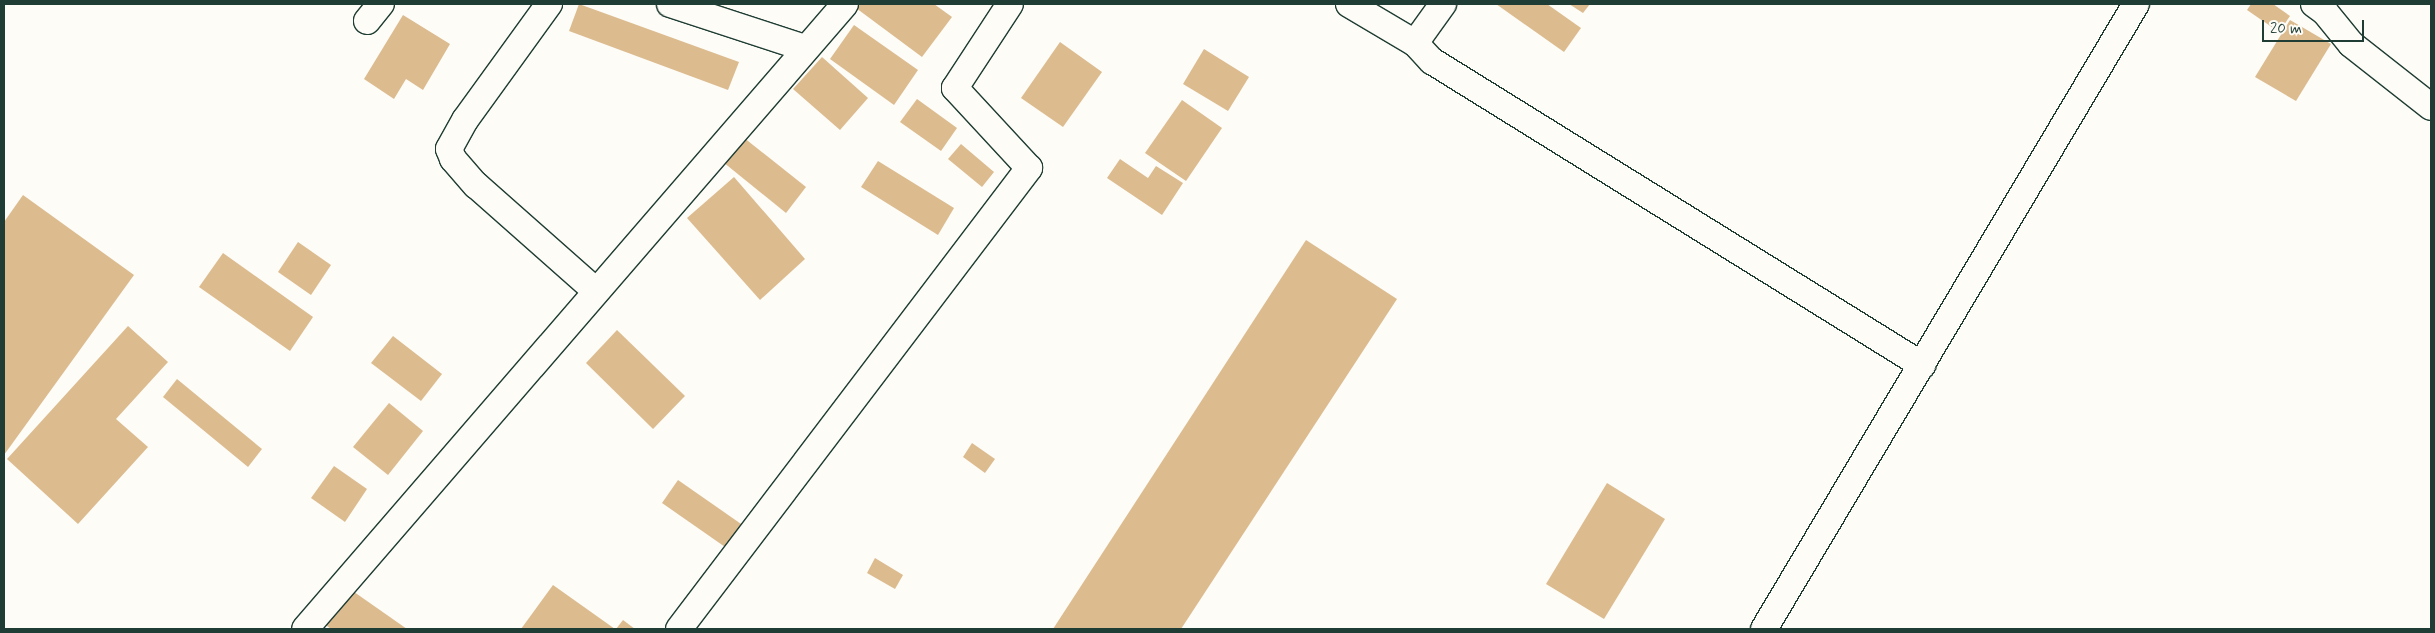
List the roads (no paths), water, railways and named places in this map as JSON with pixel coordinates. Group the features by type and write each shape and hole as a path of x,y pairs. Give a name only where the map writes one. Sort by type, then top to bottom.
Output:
{"street":[{"path":"549,4 465,120 449,149 453,159 476,185 596,291"},
{"path":"670,4 805,48"},
{"path":"305,629 805,48 845,4"},
{"path":"679,629 1029,168 955,88 1010,4"},
{"path":"1349,4 1415,43 1432,62 1922,365"},
{"path":"1415,43 1443,4"},
{"path":"1764,629 2136,4"},
{"path":"2314,4 2325,12 2351,44 2431,107"}]}
